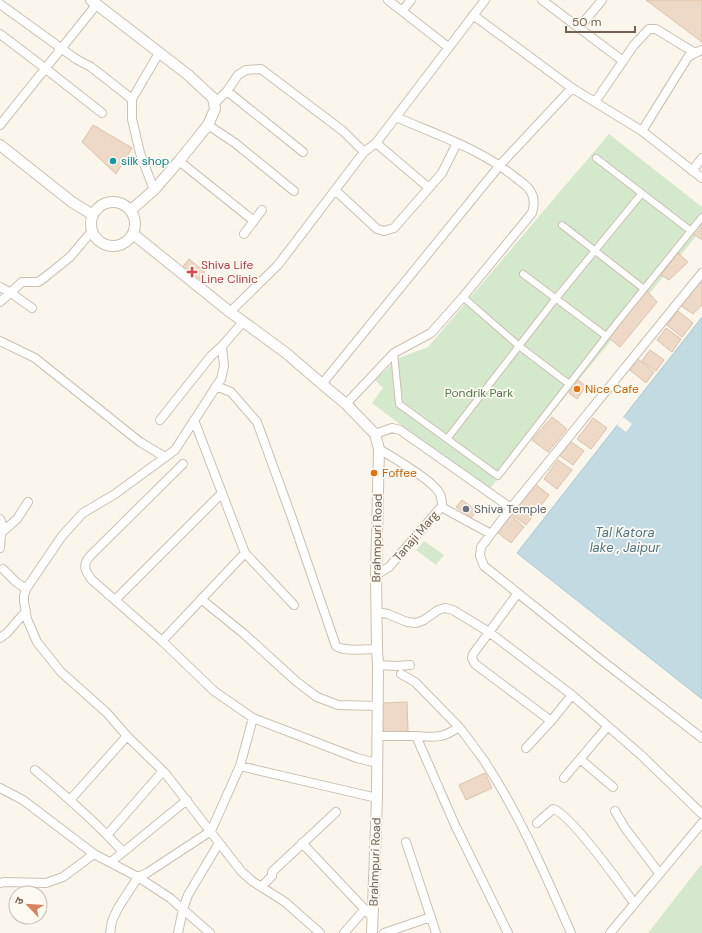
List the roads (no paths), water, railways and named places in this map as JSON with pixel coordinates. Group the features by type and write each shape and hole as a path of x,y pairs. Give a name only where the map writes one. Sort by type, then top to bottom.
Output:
{"street":[{"path":"388,0 448,47"},
{"path":"402,11 411,0"},
{"path":"230,312 278,264 364,152 376,143 484,0"},
{"path":"542,0 623,61"},
{"path":"579,28 602,0"},
{"path":"0,125 46,68 94,2 187,74 213,98 215,109 208,125 179,161 154,190 130,210"},
{"path":"3,3 61,48 76,59 91,67 132,99"},
{"path":"473,15 572,88 642,131 702,178"},
{"path":"595,102 634,45 649,29 656,29 698,51 688,58 642,131"},
{"path":"0,34 46,68 102,113"},
{"path":"154,190 140,153 132,119 132,99 160,53"},
{"path":"214,104 227,91 238,75 246,70 261,69 343,131 364,152"},
{"path":"322,384 500,165 572,88"},
{"path":"227,91 303,152"},
{"path":"346,404 394,352 431,333 463,297 532,213 535,203 532,193 527,187 500,165 457,142 396,117"},
{"path":"208,125 236,143 294,191"},
{"path":"335,190 377,229 384,231 394,228 442,173 457,142"},
{"path":"376,143 429,188"},
{"path":"0,145 72,202 93,215"},
{"path":"596,158 691,231"},
{"path":"692,171 702,158"},
{"path":"179,161 254,221"},
{"path":"448,439 556,299 642,193"},
{"path":"118,202 125,205 130,210 135,222 133,234 128,241 120,246 111,247 103,244 96,239 90,226 93,215 103,204 118,202"},
{"path":"244,234 262,210"},
{"path":"394,352 399,404 498,476 606,336 702,217"},
{"path":"562,225 644,289"},
{"path":"0,302 22,282 38,282 44,278 70,257 92,231"},
{"name":"Brahmpuri Road","path":"133,234 230,312 286,352 346,404 374,434 379,449 376,575 378,664 377,798 372,933"},
{"path":"702,273 511,508 481,547 480,556 484,566 702,738"},
{"path":"523,274 606,336"},
{"path":"0,287 32,308"},
{"path":"463,297 519,346 569,384"},
{"path":"160,420 211,356 244,321"},
{"path":"0,341 35,358 140,442 165,457"},
{"path":"222,346 224,366 221,379 175,450 115,494 83,514 61,538 26,589 24,596 27,619 37,642 61,672 107,714 163,771 242,871 252,881 285,902 320,933"},
{"path":"216,386 231,392 257,422 336,646 345,649 377,649"},
{"path":"194,420 221,494 245,553 294,605"},
{"path":"374,434 392,428 400,430 511,508"},
{"name":"Tanaji Marg","path":"376,575 389,567 442,506 442,499 438,491 431,484 398,460 379,449"},
{"path":"183,464 86,561 86,572 92,580 162,641 214,691 254,718 270,726 357,758 377,763"},
{"path":"115,600 221,494"},
{"path":"1,534 17,519 28,502"},
{"path":"445,510 491,534"},
{"path":"0,520 3,527 0,548"},
{"path":"162,641 245,553"},
{"path":"1,568 26,589"},
{"path":"518,593 473,654 472,658 475,664 551,721"},
{"path":"201,599 243,633 297,682 317,697 338,705 377,706"},
{"path":"376,612 388,614 407,622 416,622 424,620 438,610 445,608 453,610 490,632 572,695 608,726 702,814"},
{"path":"0,638 26,611"},
{"path":"378,664 396,666 410,665"},
{"path":"401,674 415,682 460,726 483,759 518,819 571,933"},
{"path":"526,748 572,695"},
{"path":"110,933 112,921 118,908 138,877 147,873 211,831 240,766 254,718"},
{"path":"377,736 440,737 448,735 460,726"},
{"path":"564,778 608,726"},
{"path":"70,800 127,736"},
{"path":"416,736 455,825 508,933"},
{"path":"580,759 613,787"},
{"path":"240,766 377,798"},
{"path":"34,770 108,834 124,852"},
{"path":"108,834 163,771"},
{"path":"0,788 22,800 94,854 138,877 170,898 210,933"},
{"path":"111,862 187,800"},
{"path":"537,823 553,809 558,810 579,831 634,903"},
{"path":"615,811 625,828 659,873"},
{"path":"261,887 272,876 272,872 336,812"},
{"path":"610,933 702,823"},
{"path":"406,842 436,933"},
{"path":"178,933 183,909 188,895 219,843"},
{"path":"302,843 372,917"},
{"path":"0,883 46,883 63,878 94,854"},
{"path":"344,933 365,909"},
{"path":"384,933 431,917"}],"water":[{"name":"Tal Katora lake , Jaipur","path":"702,317 702,699 517,553"}],"place":[{"name":"silk shop","path":"113,161"},
{"name":"Shiva Life Line Clinic","path":"192,272"},
{"name":"Nice Cafe","path":"577,389"},
{"name":"Foffee","path":"374,473"},
{"name":"Shiva Temple","path":"466,509"}],"park label":[{"name":"Pondrik Park","path":"479,393"}]}
